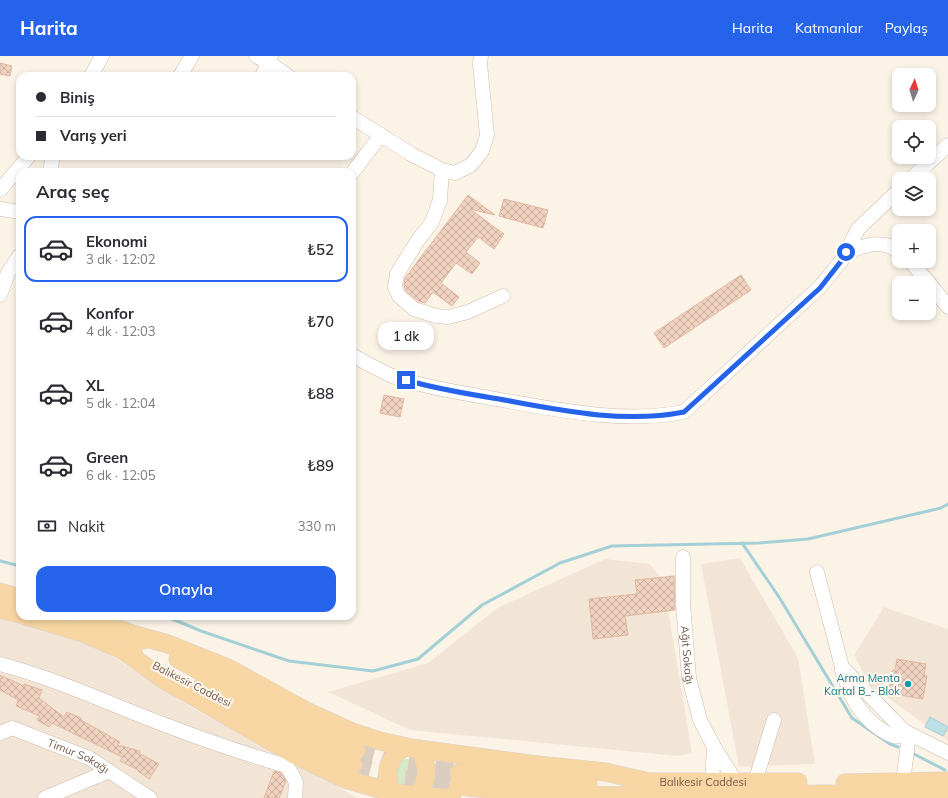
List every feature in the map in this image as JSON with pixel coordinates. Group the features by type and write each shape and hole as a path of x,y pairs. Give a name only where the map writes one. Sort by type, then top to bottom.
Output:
{"main road":[{"path":"0,592 16,597"},
{"path":"0,609 16,613"},
{"name":"Balıkesir Caddesi","path":"39,620 86,634 192,682 290,736 352,765"},
{"name":"Balıkesir Caddesi","path":"94,620 132,634 294,722 352,765"},
{"path":"132,634 168,644 228,668 308,712 352,732 380,741 412,748 529,764 605,772 644,791"},
{"path":"392,795 388,778 389,763 396,753 412,748"},
{"path":"412,748 426,765 426,774 423,787 417,797"},
{"path":"352,765 392,795 417,797 456,786"},
{"path":"352,765 351,788 363,798"},
{"name":"Balıkesir Caddesi","path":"751,792 830,796 902,792 948,781"},
{"name":"Balıkesir Caddesi","path":"456,786 536,794 624,797 644,791 712,782 736,782"},
{"path":"736,782 751,792"},
{"name":"Balıkesir Caddesi","path":"456,786 582,784 702,797 751,792 902,792 948,794"}],"street":[{"path":"93,72 102,56"},
{"path":"182,72 192,56"},
{"path":"256,56 270,59 284,72"},
{"path":"356,119 411,154 442,170 455,173 471,165 482,151 487,135 480,64 481,56"},
{"path":"264,72 270,59"},
{"path":"356,168 381,135"},
{"path":"919,172 948,145"},
{"path":"19,168 26,160"},
{"path":"442,170 440,200 432,222 418,240 397,274 395,287 399,296 414,309 436,316 448,317 468,312 503,296"},
{"path":"0,190 16,171"},
{"path":"356,357 376,369 417,384 538,406 604,415 663,416 684,412 820,288 842,260 858,229 892,197"},
{"path":"0,209 16,211"},
{"path":"846,252 870,244 886,245 892,248"},
{"path":"0,295 8,273 16,261"},
{"path":"916,268 923,276"},
{"path":"936,292 948,307"},
{"name":"Ağıt Sokağı","path":"683,557 683,604 689,678 700,720 714,747 736,782"},
{"path":"817,572 842,667 904,731 948,753"},
{"path":"0,664 69,686 190,734 287,766 296,782 295,798"},
{"path":"751,792 774,720"},
{"name":"Timur Sokağı","path":"4,728 89,758 150,798"},
{"path":"902,792 909,734"},
{"path":"712,782 714,747"},
{"path":"44,798 109,771"}],"shaded area":[{"path":"740,558 798,658 815,764 739,767 701,564"},
{"path":"605,559 650,564 663,580 692,753 677,756 410,730 328,692 428,663 499,607"},
{"path":"884,607 948,629 948,741 869,684 854,655"},
{"path":"0,618 92,643 192,708 319,775 357,798 0,798"}],"green space":[{"path":"406,759 415,763 419,772 415,781 406,785 397,781 393,772 397,763"}],"water":[{"path":"930,717 948,727 943,736 925,727"}],"building":[{"path":"0,63 12,66 10,76 0,74"},
{"path":"468,195 495,215 470,209 504,234 494,249 478,237 466,252 480,263 472,274 456,263 441,283 459,297 452,306 433,292 425,303 418,301 406,291 404,286 405,278"},
{"path":"504,199 548,210 543,228 499,216"},
{"path":"741,275 751,290 664,348 654,333"},
{"path":"384,395 404,399 400,417 380,413"},
{"path":"674,576 675,610 625,616 628,635 593,639 589,599 637,594 635,580"},
{"name":"Arma Menta Kartal B_- Blok","path":"897,659 926,664 924,675 927,676 923,699 888,693 892,671 895,670"},
{"path":"0,675 24,686 24,684 42,690 39,698 64,717 67,712 81,718 81,720 120,742 118,745 140,751 139,753 159,764 149,779 138,770 120,761 122,757 52,723 49,727 37,720 40,716 16,706 18,700 0,690"},
{"path":"274,771 281,773 286,781 279,798 264,798"}],"waterway":[{"path":"175,620 201,631 289,661 373,671 418,659 482,605 560,563 612,546 759,543 808,539 941,508 948,504"},
{"path":"742,543 779,597 852,718 890,744 898,747"},
{"path":"0,561 16,565"},
{"path":"912,753 945,770"}],"tunnel":[{"path":"356,751 405,765 459,773"},
{"path":"353,765 402,779 458,786"}],"place":[{"name":"Arma Menta Kartal B_- Blok","path":"908,684"}],"route":[{"path":"406,380 417,384 458,392 538,406 604,415 663,416 684,412 820,288 842,260 846,252"}]}
